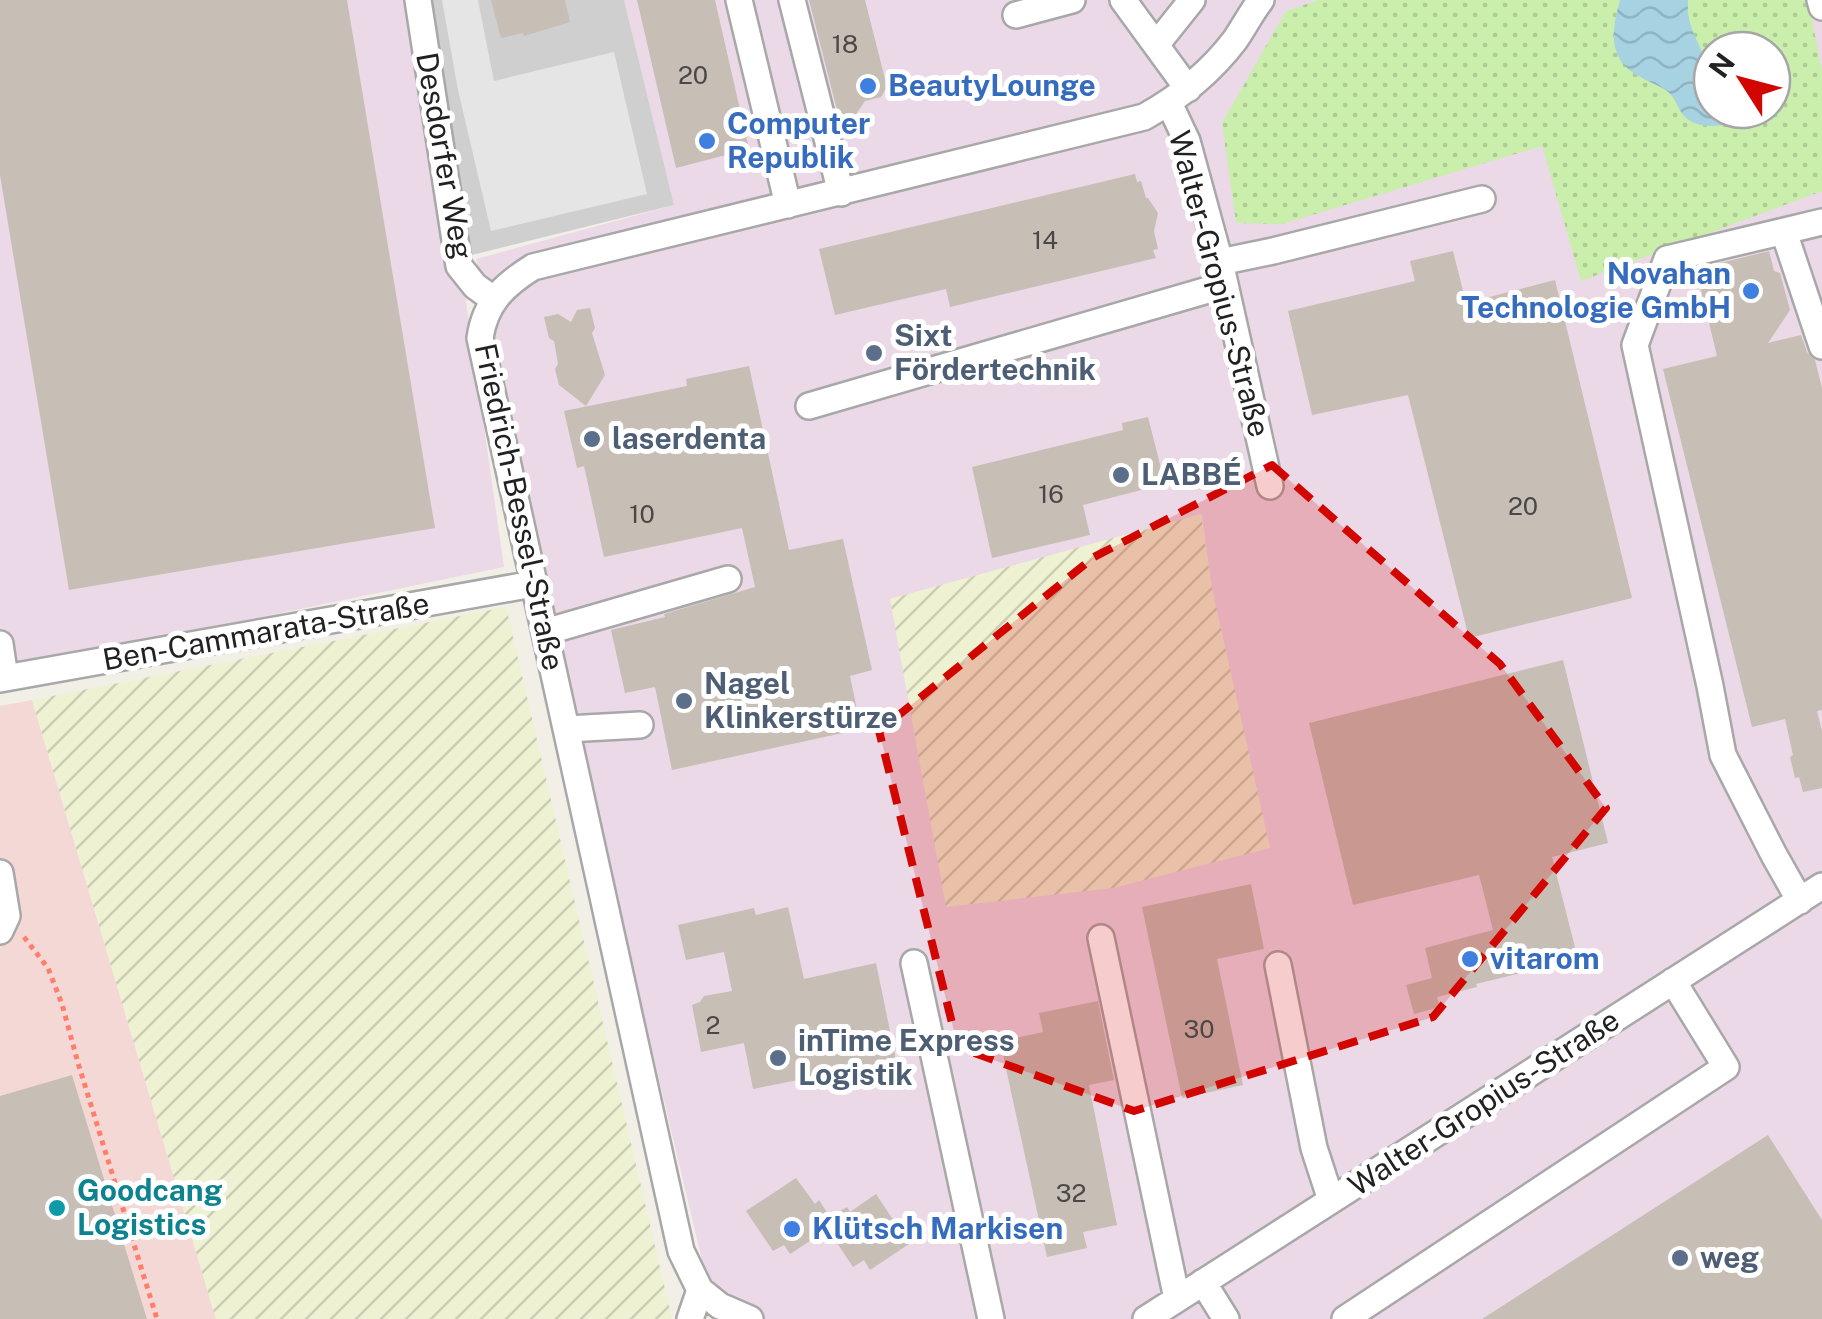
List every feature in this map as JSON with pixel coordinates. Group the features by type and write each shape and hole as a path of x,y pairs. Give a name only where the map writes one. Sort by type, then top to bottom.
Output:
{"street":[{"name":"Desdorfer Weg","path":"418,0 458,266 493,299"},
{"path":"739,0 788,205"},
{"path":"792,0 841,192"},
{"path":"1016,16 1072,0"},
{"path":"1124,0 1156,45 1179,96"},
{"path":"1156,45 1192,0"},
{"name":"Walter-Gropius-Straße","path":"1261,0 1208,72 1179,96 1270,486"},
{"name":"Friedrich-Bessel-Straße","path":"700,1290 680,1251 671,1215 480,338 482,322 493,299 533,267 1112,126 1144,116 1179,96"},
{"path":"809,406 1222,273 1272,251 1482,200"},
{"path":"1811,894 1756,822 1723,755 1634,345 1667,259 1822,222"},
{"path":"1784,232 1822,346"},
{"path":"545,632 728,578"},
{"name":"Ben-Cammarata-Straße","path":"3,679 533,584"},
{"path":"0,644 3,679"},
{"path":"568,729 640,725"},
{"path":"0,873 4,924"},
{"name":"Walter-Gropius-Straße","path":"1146,1319 1811,894"},
{"path":"1101,938 1177,1299"},
{"path":"914,963 992,1319"},
{"path":"1278,965 1314,1148 1331,1200"},
{"path":"1345,1319 1726,1067 1674,981"},
{"path":"1203,1282 1226,1319"},
{"path":"690,1319 700,1290 720,1306 750,1319"}],"path":[{"path":"4,924 48,968 62,1004 157,1319"}],"highlighted area":[{"path":"1272,465 1500,664 1606,808 1433,1017 1134,1111 958,1047 879,731 1094,557"}],"shaded area":[{"path":"0,0 423,0 504,567 0,671"},
{"path":"428,0 624,0 674,205 472,255"},
{"path":"442,0 478,0 494,81 614,52 647,194 491,231 458,90"},
{"path":"624,0 1318,0 1286,11 1504,0 1822,0 1822,1319 716,1319 540,562 476,259 674,205","holes":["1202,515 1211,584 890,599"]},
{"path":"32,700 216,1319 0,1319 0,706"}],"green space":[{"path":"1318,0 1808,0 1822,70 1822,191 1581,281 1542,146 1282,224 1236,223 1222,123 1286,11"},
{"path":"1201,514 1211,584 1270,848 1113,888 946,907 890,599"},
{"path":"506,607 672,1319 216,1319 32,700"}],"water":[{"path":"1620,0 1688,0 1693,30 1692,121 1667,91 1624,65 1615,48"}],"building":[{"path":"0,0 347,0 435,528 69,590 0,175"},
{"path":"491,0 565,0 570,22 524,36 523,33 501,38"},
{"path":"637,0 715,0 749,149 676,168"},
{"path":"809,0 865,0 887,87 881,97 865,101 856,114 839,118"},
{"path":"1135,174 1158,213 1154,231 1158,249 1153,250 1156,258 950,307 946,289 835,315 819,249"},
{"path":"1453,251 1466,303 1555,280 1632,598 1469,638 1408,395 1312,415 1288,311 1415,281 1410,261"},
{"path":"1769,251 1790,310 1768,343 1801,335 1807,352 1815,360 1822,388 1822,710 1817,711 1822,731 1822,788 1803,792 1799,777 1795,778 1785,719 1752,727 1663,369 1717,356 1696,269"},
{"path":"590,308 595,328 592,333 605,375 586,406 559,385 554,341 549,338 544,317 558,314 571,322 577,310"},
{"path":"749,366 789,550 843,539 872,670 850,676 861,729 672,770 655,687 625,693 611,630 755,587 742,528 604,557 584,466 577,468 564,411 687,386 686,379"},
{"path":"1148,417 1165,484 1083,505 1090,535 992,558 972,467 1123,430 1122,423"},
{"path":"1563,660 1608,843 1552,857 1578,959 1437,997 1440,1007 1414,1014 1406,985 1432,978 1425,948 1493,930 1479,875 1353,905 1309,723"},
{"path":"1251,884 1264,949 1217,959 1243,1085 1182,1098 1142,907"},
{"path":"788,907 804,979 876,963 896,1060 753,1089 744,1043 701,1052 692,1005 704,996 732,991 724,952 686,960 678,925 754,908 756,915"},
{"path":"1098,1001 1114,1080 1089,1085 1117,1225 1083,1232 1087,1248 1047,1257 1000,1041 1043,1032 1039,1013"},
{"name":"Goodcang Logistics","path":"72,1075 147,1319 0,1319 0,1096"},
{"path":"1768,1135 1822,1220 1822,1319 1482,1319"},
{"path":"796,1178 830,1217 847,1207 850,1212 876,1194 909,1244 870,1270 864,1260 853,1267 835,1240 816,1237 790,1254 784,1245 773,1251 746,1211"}],"place":[{"name":"BeautyLounge","path":"868,86"},
{"name":"Computer Republik","path":"707,141"},
{"name":"Novahan Technologie GmbH","path":"1751,291"},
{"name":"Sixt Fördertechnik","path":"874,353"},
{"name":"laserdenta","path":"592,439"},
{"name":"LABBÉ","path":"1121,475"},
{"name":"Nagel Klinkerstürze","path":"684,701"},
{"name":"vitarom","path":"1470,959"},
{"name":"inTime Express Logistik","path":"778,1058"},
{"name":"Goodcang Logistics","path":"57,1208"},
{"name":"Klütsch Markisen","path":"792,1229"},
{"name":"weg","path":"1680,1258"}]}
